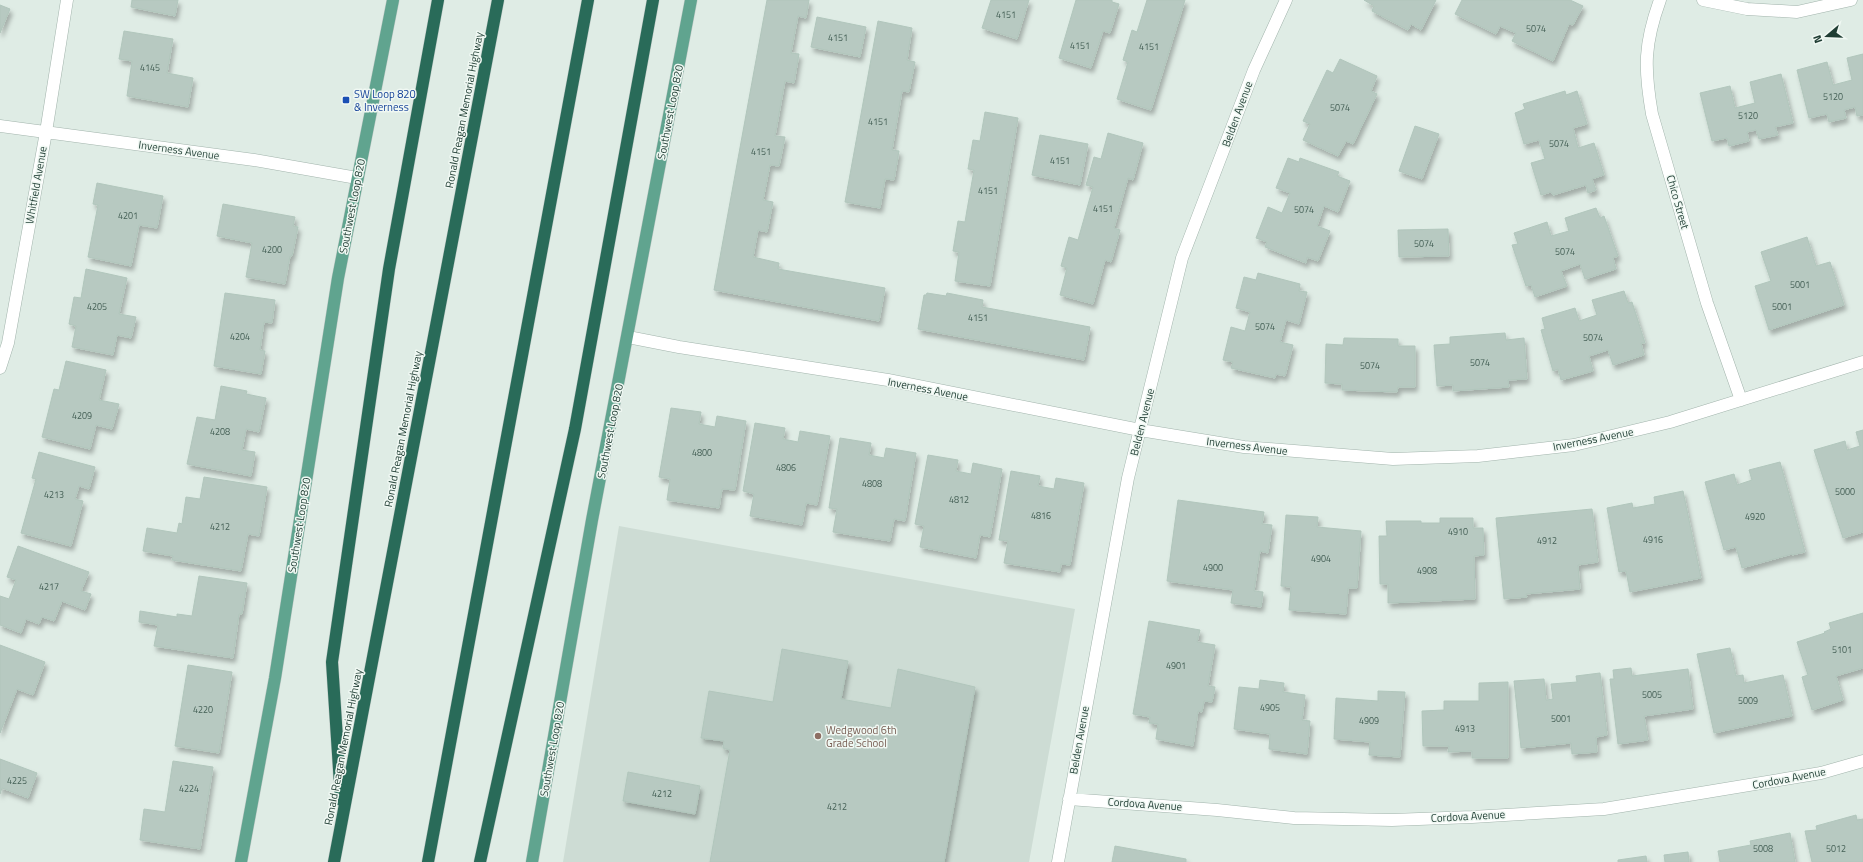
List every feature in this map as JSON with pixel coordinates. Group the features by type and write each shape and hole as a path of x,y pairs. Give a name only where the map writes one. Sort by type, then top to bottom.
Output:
{"highway":[{"path":"343,818 332,662 389,269 438,0"},
{"name":"Ronald Reagan Memorial Highway","path":"334,862 498,0"},
{"path":"428,862 588,0"},
{"path":"480,862 576,429 653,0"}],"main road":[{"name":"Southwest Loop 820","path":"241,862 275,678 338,278 394,0"},
{"name":"Southwest Loop 820","path":"532,862 593,514 628,337 691,0"}],"street":[{"name":"Whitfield Avenue","path":"0,368 8,343 46,132 67,0"},
{"name":"Belden Avenue","path":"1058,862 1127,486 1182,258 1254,70 1286,0"},
{"name":"Chico Street","path":"1660,0 1652,21 1646,57 1647,83 1652,114 1707,303 1741,400"},
{"path":"1703,0 1747,10 1797,12 1851,0"},
{"name":"Inverness Avenue","path":"0,126 254,160 357,178"},
{"name":"Inverness Avenue","path":"628,337 679,347 888,380 1140,430 1244,447 1394,459 1478,456 1574,445 1670,422 1863,362"},
{"name":"Cordova Avenue","path":"1069,799 1217,810 1294,818 1392,820 1464,817 1604,809 1821,773 1863,761"}],"shaded area":[{"name":"Wedgwood 6th Grade School","path":"619,526 1075,609 1029,862 563,862"}],"building":[{"path":"132,0 178,0 175,16 131,7"},
{"path":"767,0 809,0 806,18 798,16 791,53 799,54 794,83 785,81 775,136 785,137 779,166 770,165 763,200 773,202 767,232 758,230 753,257 779,263 778,269 885,288 879,321 714,290"},
{"path":"991,0 1029,0 1017,39 982,28"},
{"path":"1076,0 1112,0 1112,2 1119,4 1110,33 1103,31 1091,68 1059,58"},
{"path":"1147,0 1185,0 1151,110 1117,99 1128,62 1123,60 1132,30 1137,32"},
{"path":"1364,0 1436,0 1421,30 1411,24 1408,30 1372,11 1374,6"},
{"path":"1462,0 1570,0 1583,6 1573,25 1569,24 1553,61 1512,41 1516,33 1500,26 1496,34 1455,14"},
{"path":"0,5 10,9 0,33"},
{"path":"817,17 866,27 860,57 811,47"},
{"path":"878,21 912,28 907,60 915,62 909,92 902,91 892,150 899,151 894,180 885,179 880,208 845,202"},
{"path":"124,31 173,39 167,73 193,78 188,107 127,96 132,61 119,59"},
{"path":"1863,54 1863,115 1857,116 1855,107 1844,110 1846,118 1829,122 1827,114 1809,118 1797,70 1827,62 1833,85 1852,80 1847,58"},
{"path":"1340,59 1377,76 1371,91 1377,94 1353,144 1346,141 1338,156 1303,140 1310,124 1303,121 1327,70 1333,73"},
{"path":"1781,74 1793,123 1775,127 1778,135 1759,139 1756,130 1747,132 1749,141 1729,146 1727,138 1712,141 1700,93 1730,86 1735,108 1755,103 1750,82"},
{"path":"1565,91 1566,95 1577,91 1587,124 1573,128 1578,148 1594,143 1604,175 1592,179 1596,190 1588,193 1586,185 1553,195 1551,192 1541,195 1531,163 1545,159 1539,140 1524,144 1515,113 1525,109 1523,104"},
{"path":"985,112 1018,118 990,286 955,281 959,252 953,251 958,221 965,222 974,170 968,169 973,140 980,141"},
{"path":"1415,126 1439,134 1422,179 1399,171"},
{"path":"1108,133 1143,143 1133,180 1128,178 1114,228 1120,230 1111,262 1105,260 1093,304 1060,295 1067,268 1061,266 1069,237 1078,240 1093,187 1086,185 1094,157 1101,159"},
{"path":"1040,135 1088,144 1080,185 1032,175"},
{"path":"1288,158 1299,162 1300,158 1339,172 1337,176 1350,181 1338,212 1324,206 1317,226 1330,231 1318,261 1307,257 1306,263 1265,247 1267,242 1256,238 1268,207 1282,213 1290,193 1276,188"},
{"path":"97,183 163,196 157,228 139,225 131,266 88,257 98,205 93,204"},
{"path":"223,204 295,217 293,226 298,227 292,256 290,256 285,284 246,277 252,243 217,236"},
{"path":"1596,208 1600,218 1604,216 1618,256 1613,258 1616,269 1585,279 1580,264 1561,271 1567,286 1535,297 1531,285 1526,286 1512,245 1518,244 1514,233 1547,222 1551,236 1569,231 1565,218"},
{"path":"1448,229 1449,256 1399,257 1398,230"},
{"path":"1807,237 1816,266 1830,262 1844,305 1769,330 1755,286 1771,281 1761,252"},
{"path":"86,269 127,278 119,314 136,317 131,338 117,335 113,355 72,347 76,326 69,324 74,297 81,298"},
{"path":"1258,273 1300,284 1299,291 1307,292 1299,324 1286,320 1280,342 1293,345 1285,376 1276,374 1275,378 1231,368 1233,362 1223,360 1231,327 1245,331 1250,312 1236,308 1244,277 1256,280"},
{"path":"1624,291 1628,303 1632,302 1645,343 1641,343 1644,355 1613,365 1608,350 1589,356 1593,371 1561,380 1558,369 1553,371 1541,330 1545,329 1542,318 1575,308 1579,321 1597,315 1592,300"},
{"path":"225,293 275,300 272,323 264,322 260,350 265,351 261,374 214,366"},
{"path":"927,293 946,296 947,293 983,300 982,307 1090,327 1084,360 918,329 924,295"},
{"path":"1505,333 1506,340 1524,338 1527,379 1508,380 1509,387 1453,391 1453,385 1437,386 1434,345 1450,344 1450,337"},
{"path":"1344,338 1398,339 1398,346 1415,346 1415,387 1398,387 1397,392 1342,390 1342,384 1325,383 1326,344 1343,345"},
{"path":"66,361 106,370 99,400 119,404 112,429 96,425 90,449 42,437 54,389 59,390"},
{"path":"221,386 247,391 246,394 266,398 259,432 246,429 242,450 255,452 251,476 187,464 197,417 215,420"},
{"path":"671,408 701,412 699,424 715,427 717,416 746,421 735,490 722,489 719,508 667,500 670,479 659,477"},
{"path":"755,423 785,428 783,439 798,442 800,431 830,436 817,505 806,503 802,525 750,516 754,494 743,491"},
{"path":"1863,430 1863,532 1843,538 1814,450 1845,441 1847,450 1860,446 1856,432"},
{"path":"840,438 871,443 869,455 884,458 886,448 916,453 905,521 894,519 890,541 833,532 837,509 829,508"},
{"path":"39,452 95,467 89,489 79,486 75,499 83,501 71,546 21,533 36,479 32,478"},
{"path":"928,455 958,460 956,471 971,474 973,463 1002,469 990,537 980,535 976,558 920,547 924,526 915,524"},
{"path":"1780,462 1805,552 1792,554 1742,568 1736,547 1724,550 1705,482 1734,474 1737,485 1752,480 1749,470"},
{"path":"1011,471 1040,476 1038,486 1054,489 1056,478 1084,483 1070,565 1061,564 1060,572 1004,563 1008,541 999,540"},
{"path":"204,477 267,487 259,536 248,534 241,571 172,560 173,556 143,551 147,528 177,533 179,523 182,524 186,497 200,499"},
{"path":"1683,491 1701,578 1630,592 1626,571 1619,572 1607,508 1632,503 1633,508 1655,504 1654,497"},
{"path":"1178,500 1264,512 1262,524 1272,525 1268,553 1260,551 1254,591 1263,592 1261,607 1231,603 1233,590 1167,581"},
{"path":"1592,509 1598,562 1578,565 1580,589 1526,594 1527,597 1504,599 1496,518"},
{"path":"1286,515 1318,517 1317,527 1361,531 1357,588 1348,588 1346,614 1289,610 1291,587 1281,586"},
{"path":"1440,518 1473,518 1473,528 1483,528 1484,555 1474,556 1475,599 1388,603 1388,584 1380,584 1379,536 1387,536 1386,521 1421,521 1421,523 1440,523"},
{"path":"18,546 89,572 81,591 91,594 85,610 62,601 54,621 42,617 39,624 26,619 21,633 0,625 0,596 9,599 16,580 7,577"},
{"path":"199,576 247,583 242,614 239,614 233,658 154,646 158,625 139,622 140,611 177,617 177,614 192,616"},
{"path":"1863,613 1863,668 1836,676 1843,700 1812,710 1802,677 1808,675 1797,642 1825,633 1824,632 1831,629 1829,623"},
{"path":"1149,621 1200,630 1197,642 1215,645 1208,686 1215,687 1212,702 1204,701 1202,712 1198,711 1193,746 1156,739 1158,724 1149,723 1150,717 1133,714"},
{"path":"0,645 45,662 33,695 17,689 0,733"},
{"path":"1730,648 1736,676 1743,675 1744,683 1783,675 1792,716 1714,733 1697,654"},
{"path":"782,649 848,661 841,699 891,708 898,669 975,687 944,862 710,862 730,750 723,748 724,741 701,738 709,691 773,702"},
{"path":"188,665 232,672 219,753 175,746"},
{"path":"1631,668 1632,676 1688,669 1693,709 1644,716 1648,740 1618,744 1610,679 1614,679 1613,670"},
{"path":"1600,673 1607,735 1596,737 1597,752 1572,754 1571,743 1521,748 1514,681 1544,679 1546,700 1553,699 1551,684 1577,682 1576,676"},
{"path":"1260,680 1284,683 1283,692 1305,695 1302,720 1310,721 1307,754 1269,749 1270,734 1234,729 1239,687 1259,689"},
{"path":"1508,682 1508,758 1472,758 1472,751 1448,752 1449,746 1423,746 1422,711 1444,710 1444,701 1479,701 1479,683"},
{"path":"1378,691 1405,692 1400,757 1369,755 1370,742 1334,739 1336,698 1378,701"},
{"path":"0,759 37,773 28,798 2,788 0,794"},
{"path":"173,761 213,767 200,849 140,840 144,809 165,812"},
{"path":"628,772 700,786 695,814 623,801"},
{"path":"1856,815 1857,820 1863,819 1863,862 1812,862 1805,831 1817,830 1816,826"},
{"path":"1790,833 1795,862 1720,862 1718,851 1751,845 1750,841"},
{"path":"1115,846 1186,859 1186,862 1112,862"},
{"path":"1688,852 1689,862 1665,862 1664,855"},
{"path":"1646,856 1647,862 1618,862 1618,860"}],"place":[{"name":"SW Loop 820 & Inverness","path":"346,100"},
{"name":"Wedgwood 6th Grade School","path":"818,736"}]}
